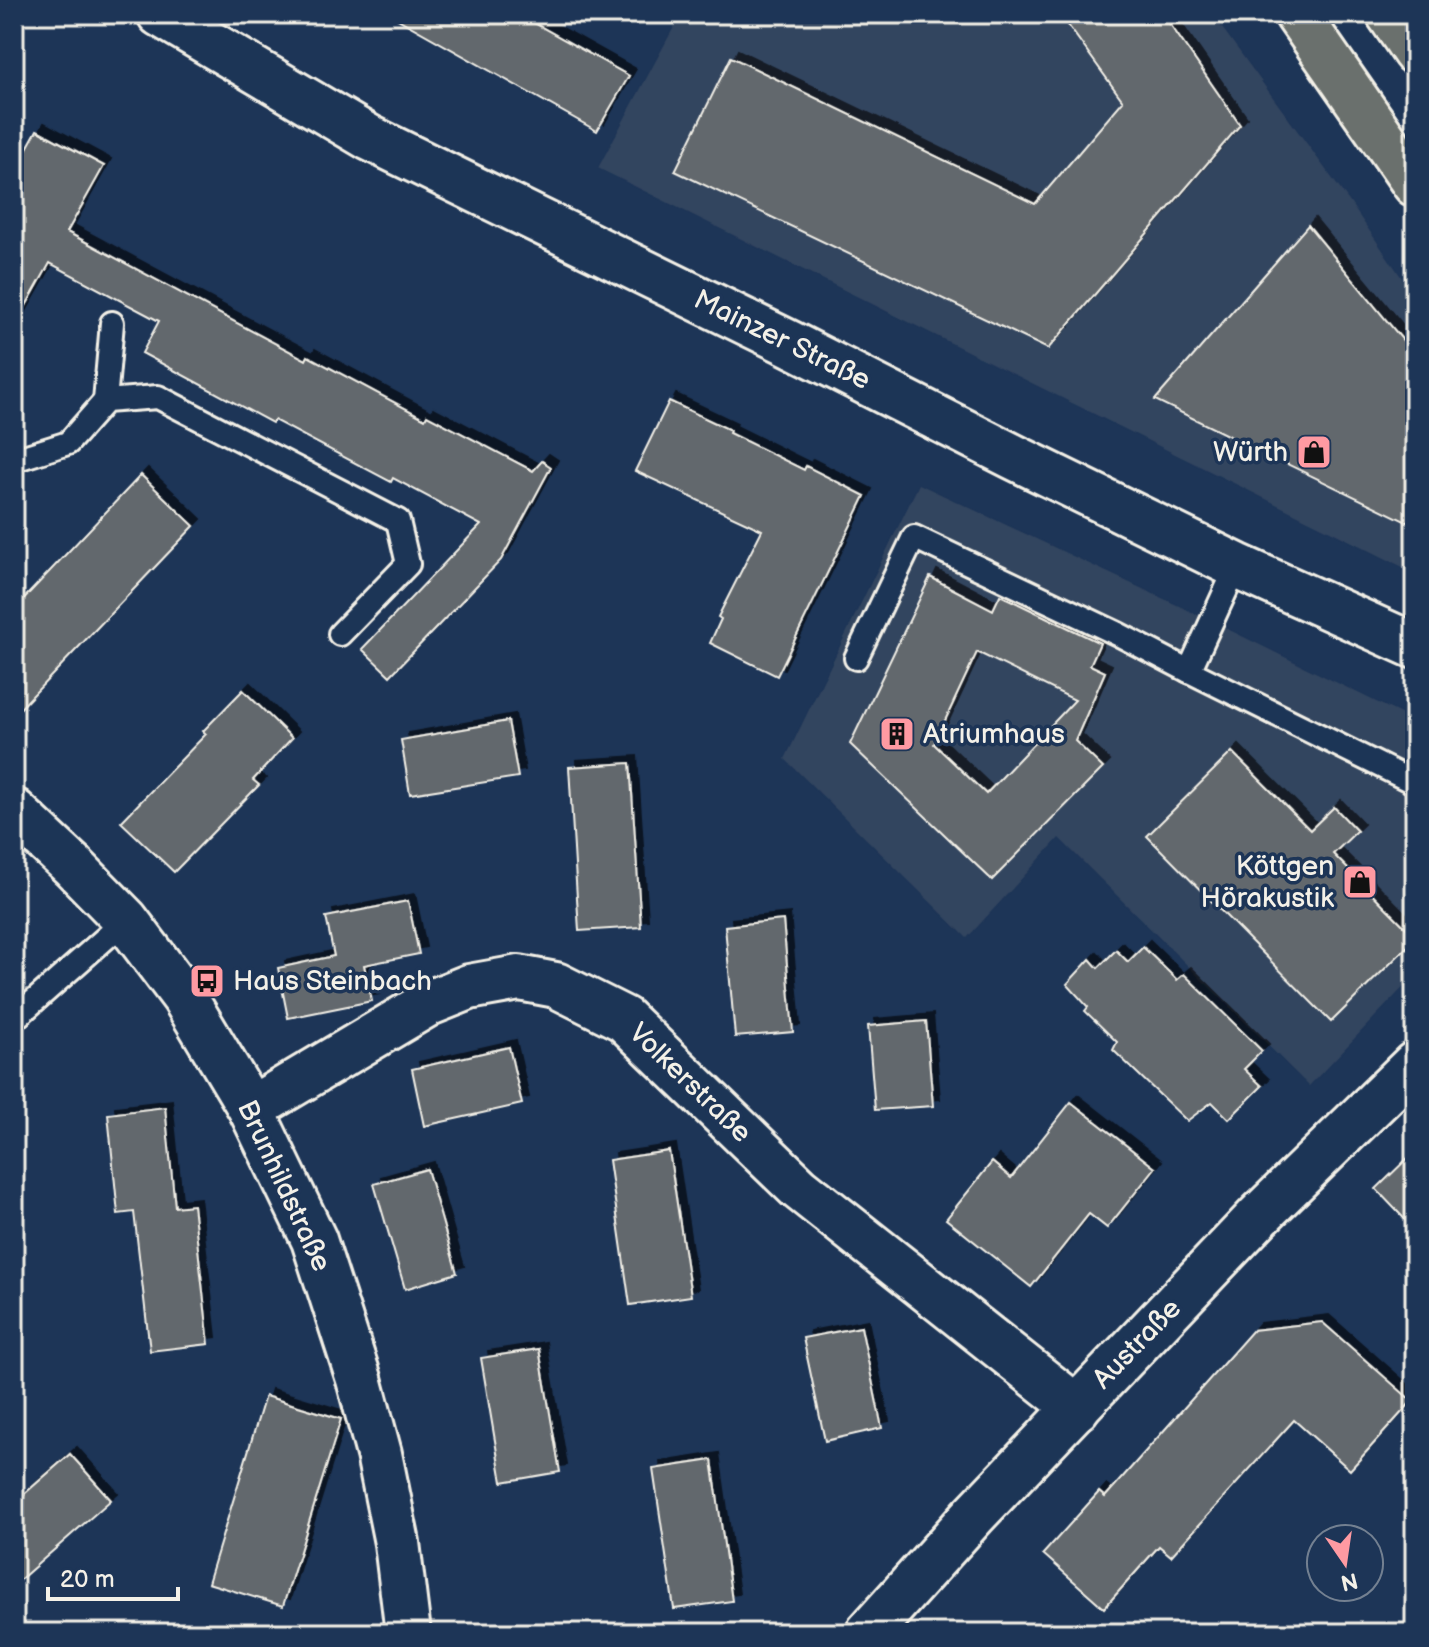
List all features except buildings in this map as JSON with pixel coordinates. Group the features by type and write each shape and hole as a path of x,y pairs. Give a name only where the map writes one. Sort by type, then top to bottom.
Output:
{"main road":[{"path":"1297,14 1415,184"},
{"path":"1389,14 1415,52"}],"street":[{"name":"Mainzer Straße","path":"163,15 370,138 1237,566 1415,646"},
{"name":"Brunhildstraße","path":"14,811 126,920 184,997 251,1109 314,1240 359,1379 379,1454 397,1543 408,1633"},
{"name":"Volkerstraße","path":"251,1109 429,1003 469,987 519,978 556,985 624,1019 799,1188 1077,1408"},
{"name":"Austraße","path":"868,1633 974,1515 1259,1216 1415,1064"}],"lane":[{"path":"14,460 68,443 105,401 112,323"},
{"path":"105,401 158,397 398,521 408,564 340,634"},
{"path":"856,658 914,537 1118,634 1415,783"},
{"path":"1189,671 1237,566"},
{"path":"14,1019 126,920"}],"shaded area":[{"path":"681,14 1212,14 1415,297 1415,573 598,168"},
{"path":"919,484 1415,721 1415,975 1309,1086 1059,838 967,938 785,759"}],"place":[{"name":"Würth","path":"1314,452"},
{"name":"Atriumhaus","path":"897,734"},
{"name":"Köttgen Hörakustik","path":"1360,882"},
{"name":"Haus Steinbach","path":"207,981"}]}
